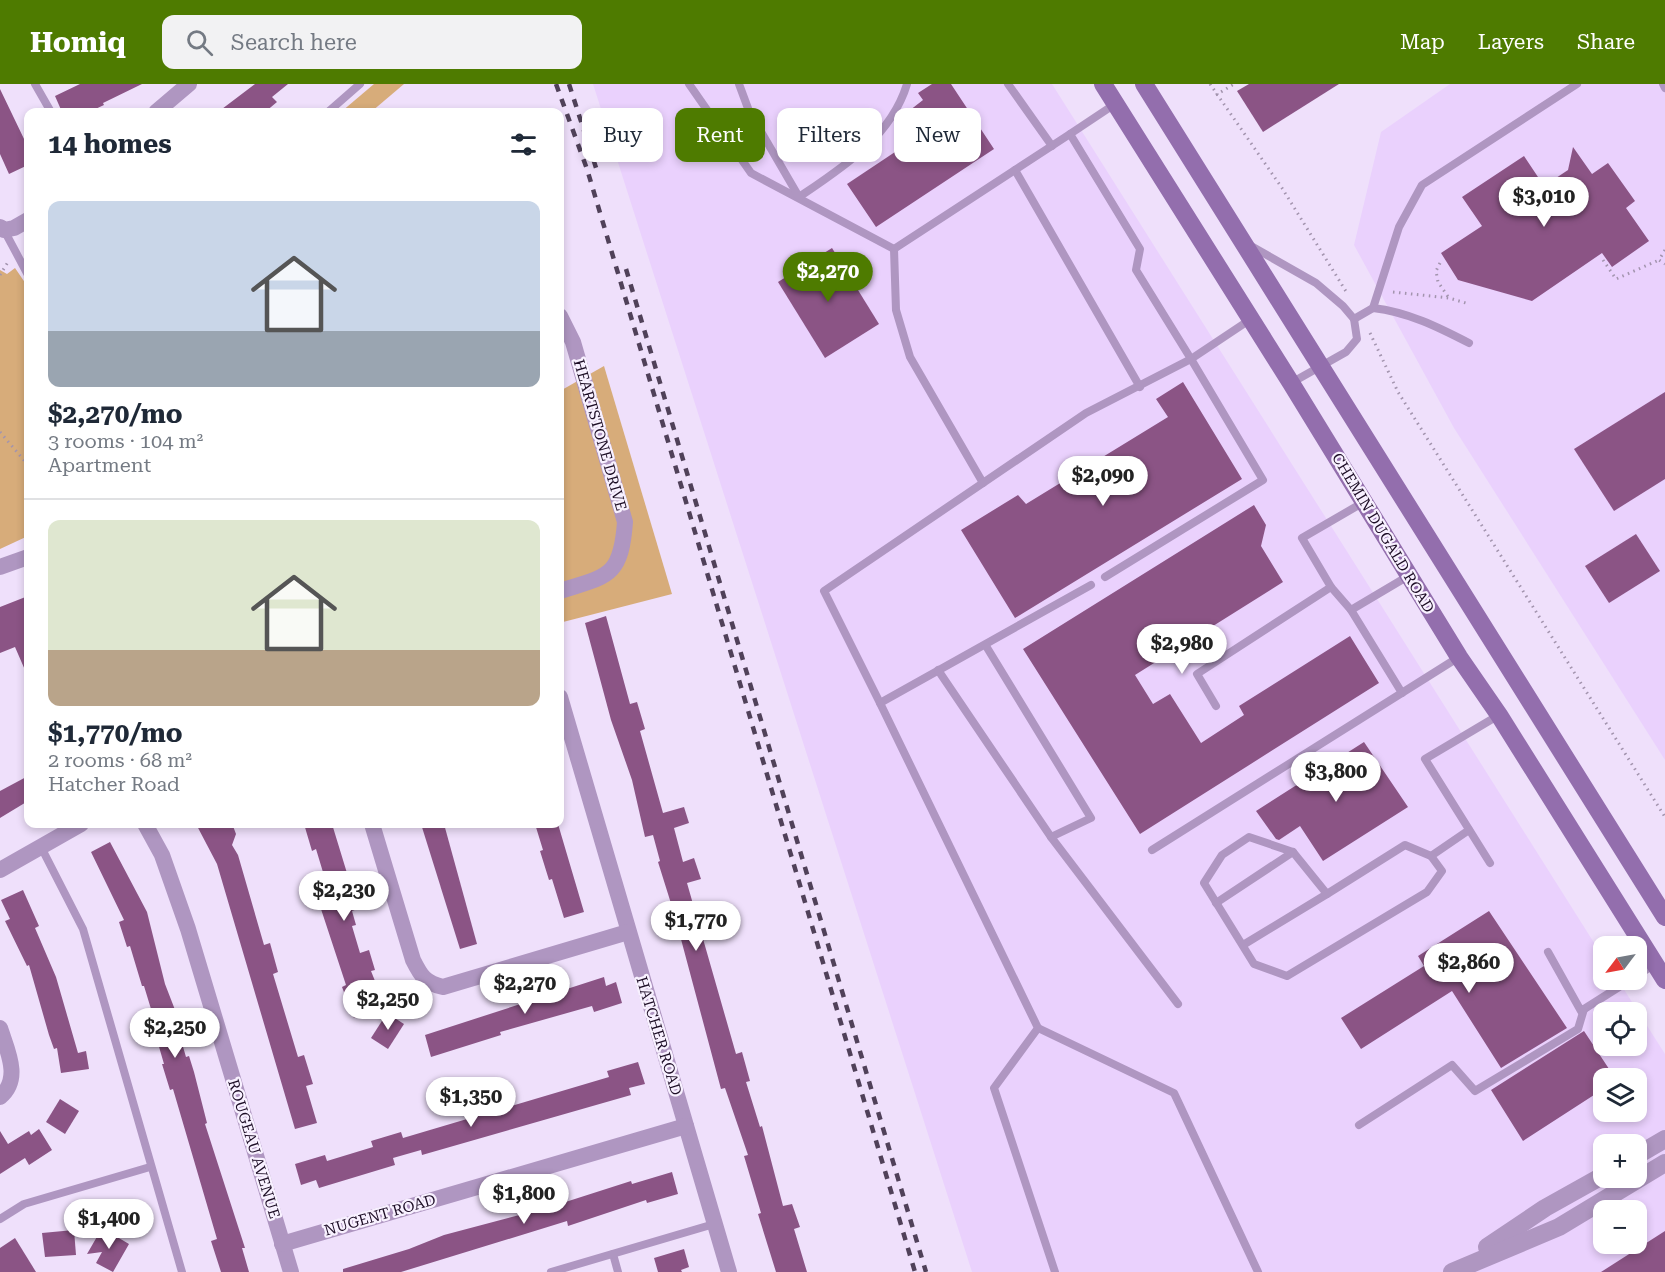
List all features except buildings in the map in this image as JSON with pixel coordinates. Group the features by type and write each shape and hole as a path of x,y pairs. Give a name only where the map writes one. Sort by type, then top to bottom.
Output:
{"main road":[{"name":"CHEMIN DUGALD ROAD","path":"1103,84 1291,383 1459,657 1499,715 1665,980"},
{"path":"1144,84 1665,917"}],"street":[{"path":"161,108 189,84"},
{"path":"2,229 14,228 24,222"},
{"name":"HEARTSTONE DRIVE","path":"564,324 573,342 626,522 623,550 615,566 600,578 564,590"},
{"path":"0,567 24,558"},
{"name":"HATCHER ROAD","path":"564,711 729,1272"},
{"path":"0,870 74,828"},
{"name":"ROUGEAU AVENUE","path":"148,828 162,855 188,929 291,1272"},
{"path":"373,828 413,960 421,976 428,983 443,987 628,932"},
{"path":"0,1028 12,1064 12,1079 7,1091 0,1097"},
{"name":"NUGENT ROAD","path":"282,1244 686,1126"},
{"path":"1647,1150 1665,1139"},
{"path":"1451,1272 1558,1227 1665,1163"},
{"path":"1451,1272 1545,1208 1593,1180"}],"lane":[{"path":"35,84 49,108"},
{"path":"333,108 360,84"},
{"path":"689,84 751,173 894,249"},
{"path":"739,84 749,111 799,197"},
{"path":"799,197 840,169 882,132 907,84"},
{"path":"1008,84 1052,146"},
{"path":"1358,318 1373,308 1399,227 1422,185 1577,84"},
{"path":"1663,84 1665,88"},
{"path":"894,249 1116,104"},
{"path":"1070,134 1140,249 1137,270 1263,480 1105,577"},
{"path":"1015,170 1140,387"},
{"path":"2,229 24,268"},
{"path":"1244,241 1316,283 1358,318"},
{"path":"894,249 896,310 910,357 982,483"},
{"path":"1373,308 1391,310 1430,323 1469,343"},
{"path":"1291,383 1346,352 1357,339 1358,318"},
{"path":"1251,319 1191,359 1086,413 824,591 1038,1028 1174,1093 1258,1272"},
{"path":"1364,501 1302,538 1331,587 1351,610 1402,693"},
{"path":"1351,610 1410,575"},
{"path":"880,703 986,646 1090,585"},
{"path":"1216,706 1197,674 1331,587"},
{"path":"986,646 1090,818 1051,837"},
{"path":"1152,850 1459,657"},
{"path":"938,670 1051,837 1178,1004"},
{"path":"1490,863 1425,759 1499,715"},
{"path":"1431,856 1469,830"},
{"path":"1243,945 1327,894 1405,845 1431,856 1442,871 1427,892 1287,976 1254,964 1204,883 1222,855 1249,837 1293,852 1327,894"},
{"path":"40,847 83,929 182,1272"},
{"path":"1216,903 1293,852"},
{"path":"1548,952 1581,1011 1614,990"},
{"path":"1647,969 1655,964"},
{"path":"1359,1125 1452,1065 1475,1091 1578,1029 1584,1009"},
{"path":"1038,1028 994,1088 1055,1272"},
{"path":"0,1219 24,1204 150,1167"},
{"path":"551,1272 714,1224"},
{"path":"613,1254 618,1272"}],"path":[{"path":"1210,84 1282,188 1358,318 1398,392 1665,817"},
{"path":"1216,95 1234,84"},
{"path":"1603,260 1616,279 1659,260 1665,250"},
{"path":"1659,260 1665,264"},
{"path":"1440,263 1436,271 1438,282 1449,298"},
{"path":"1393,292 1449,298 1469,304"},
{"path":"0,432 24,460"}],"shaded area":[{"path":"374,84 404,84 376,108 346,108"},
{"path":"593,84 1052,84 1593,941 1593,990 1624,990 1632,1002 1593,1002 1593,1056 1647,1056 1647,1026 1665,1054 1665,1272 972,1272 618,162 663,162 663,108 601,108"},
{"path":"1450,84 1665,84 1665,760 1454,428 1354,245 1381,132"},
{"path":"15,268 24,281 24,538 0,549 0,270 7,274"},
{"path":"604,366 672,594 564,622 564,389"}],"railway":[{"path":"556,84 587,169 915,1272"},
{"path":"569,84 598,174"},
{"path":"626,269 926,1272"}]}
